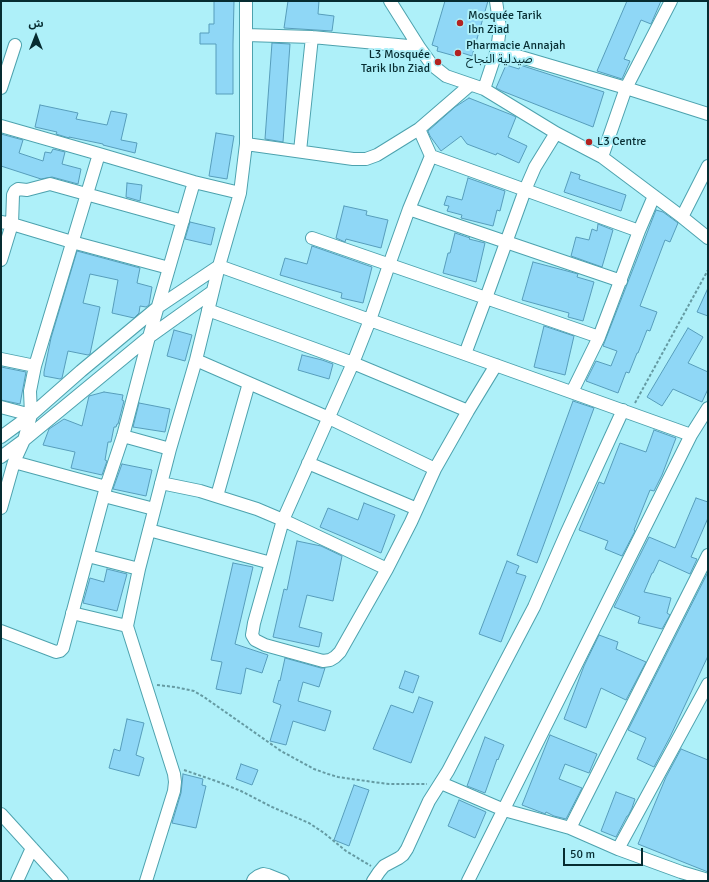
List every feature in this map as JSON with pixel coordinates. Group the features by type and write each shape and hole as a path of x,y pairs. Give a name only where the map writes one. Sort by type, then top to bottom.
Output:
{"street":[{"path":"146,881 175,788 175,777 127,626 154,509 196,360 212,292 240,193 246,144 246,1"},
{"path":"390,1 432,65 446,76 484,89 556,133 602,157 708,238"},
{"path":"602,157 626,88 671,1"},
{"path":"484,89 497,50 500,28 497,2"},
{"path":"246,35 312,37 419,47"},
{"path":"300,151 312,37"},
{"path":"1,88 15,44"},
{"path":"497,50 708,114"},
{"path":"246,144 353,159 366,159 377,155 419,129 470,85"},
{"path":"1,126 194,182 240,193"},
{"path":"419,129 431,156 639,231"},
{"path":"465,354 525,190 535,167 556,133"},
{"path":"1,508 14,462 24,440 30,415 30,391 35,366 99,154"},
{"path":"431,156 409,209 370,320 353,362 283,520 254,623 252,635 256,640 265,645 323,661 330,660 340,652 387,569 435,470 496,365"},
{"path":"682,217 708,166"},
{"path":"1,631 56,652 63,648 105,491 123,436 149,337 194,182"},
{"path":"1,260 6,223 13,194 18,189 28,190 50,184 183,221"},
{"path":"572,392 599,337 639,231 654,196"},
{"path":"409,209 621,281"},
{"path":"6,223 169,268"},
{"path":"312,238 599,337"},
{"path":"1,437 30,415 158,307 219,266"},
{"path":"219,266 692,435"},
{"path":"1,457 24,440 149,337 212,292"},
{"path":"208,310 353,362 468,411"},
{"path":"1,359 35,366"},
{"path":"196,360 329,418 435,470"},
{"path":"217,496 249,383"},
{"path":"1,407 30,415"},
{"path":"468,881 692,435 708,408"},
{"path":"376,876 384,866 399,858 407,849 428,801 448,771 534,607 566,534 626,411"},
{"path":"123,436 170,449"},
{"path":"14,462 105,491 154,509"},
{"path":"308,463 417,509"},
{"path":"161,483 200,491 256,509 283,520 387,569"},
{"path":"149,530 271,562"},
{"path":"570,828 708,555"},
{"path":"88,556 139,569"},
{"path":"72,613 127,626"},
{"path":"618,849 708,684"},
{"path":"441,783 504,810 570,828 679,876 708,880"},
{"path":"1,814 62,881"},
{"path":"17,881 32,848"},
{"path":"253,881 258,876 264,874 283,881"}],"path":[{"path":"626,411 708,270"},
{"path":"146,684 175,687 194,691 281,751 314,769 328,774 338,777 389,784 441,783"},
{"path":"172,766 216,780 309,823 324,833 376,876"}],"building":[{"path":"214,1 234,1 233,94 216,94 216,44 200,44 200,33 209,33 209,24 214,24"},
{"path":"288,1 319,1 318,14 334,16 332,31 284,28"},
{"name":"Mosquée Tarik Ibn Ziad","path":"445,1 488,1 472,56 456,51 455,56 437,51 438,47 432,45"},
{"path":"627,1 661,1 651,24 641,20 624,59 630,61 622,79 597,71"},
{"path":"272,43 290,44 283,142 265,139"},
{"path":"506,65 519,69 520,65 604,92 593,127 496,88"},
{"path":"469,98 516,117 508,137 527,146 519,163 497,153 496,155 467,144 461,136 441,151 428,131 455,107"},
{"path":"40,105 78,113 76,119 107,125 111,111 127,114 121,140 137,143 135,153 103,144 69,138 56,134 57,132 35,127"},
{"path":"216,133 234,136 227,179 209,176"},
{"path":"1,134 23,140 19,153 43,161 45,152 51,153 53,149 65,152 62,164 81,169 78,184 52,177 41,179 1,166"},
{"path":"571,172 580,175 579,179 626,195 621,211 564,192"},
{"path":"468,178 505,191 500,211 497,210 493,226 461,218 462,215 447,211 449,206 444,205 447,196 462,200"},
{"path":"127,183 142,185 140,201 126,197"},
{"path":"344,206 367,211 366,215 388,220 381,248 346,239 345,242 336,238"},
{"path":"656,210 663,212 678,223 670,242 665,240 640,306 657,312 650,331 647,330 629,373 626,372 618,393 586,381 596,361 611,366 617,351 603,346"},
{"path":"190,222 215,228 211,245 185,239"},
{"path":"598,224 613,230 602,267 571,256 576,237 589,240 592,229 597,231"},
{"path":"455,233 470,238 469,239 485,243 476,282 443,273"},
{"path":"312,246 372,267 363,303 341,298 342,293 280,275 285,258 307,264"},
{"path":"77,251 140,268 137,283 152,287 149,305 146,307 140,306 139,313 134,318 112,313 118,280 90,274 83,303 100,307 90,354 88,355 68,351 62,378 60,379 44,376 51,338"},
{"path":"533,262 578,274 577,277 594,282 583,321 568,317 569,313 522,300"},
{"path":"708,288 708,316 697,312"},
{"path":"544,326 574,336 565,375 534,367"},
{"path":"688,328 703,337 688,363 708,372 708,389 702,402 673,389 662,406 647,397"},
{"path":"174,330 192,335 185,361 167,356"},
{"path":"302,355 333,364 329,379 298,370"},
{"path":"1,367 26,372 20,404 1,400"},
{"path":"104,392 123,395 122,400 124,401 118,424 114,427 111,442 108,442 105,460 107,461 102,475 71,468 75,452 43,445 49,429 64,419 82,426 89,396"},
{"path":"573,401 594,408 537,563 517,555"},
{"path":"139,403 170,409 165,432 133,427"},
{"path":"654,430 676,438 662,475 654,491 650,490 634,530 635,531 622,556 605,549 608,541 579,530 599,482 604,484 620,443 646,452"},
{"path":"122,464 152,470 146,496 113,489"},
{"path":"696,498 708,502 708,518 691,557 697,559 690,574 659,560 644,592 671,598 667,613 670,615 662,629 638,623 640,617 614,607 649,537 675,548"},
{"path":"364,503 395,515 381,553 320,527 328,508 358,520"},
{"path":"297,541 321,546 342,556 333,601 307,595 299,627 322,633 319,647 273,637 284,589 287,590"},
{"path":"507,561 519,566 516,573 526,576 501,642 479,634"},
{"path":"233,563 253,567 235,644 268,655 262,673 246,668 241,694 216,689 222,662 211,660"},
{"path":"107,569 127,574 117,611 83,603 90,578 104,582"},
{"path":"708,572 708,656 670,737 654,767 637,759 646,738 628,730"},
{"path":"599,635 618,642 616,649 646,662 626,700 601,688 586,728 564,719 584,666"},
{"path":"285,658 325,668 319,687 303,682 298,701 331,711 325,731 293,721 286,745 270,741 281,705 273,702 279,680 280,681"},
{"path":"405,671 419,676 413,693 399,688"},
{"path":"419,697 433,702 411,763 373,749 391,705 413,713"},
{"path":"127,719 144,723 136,755 144,758 139,776 109,768 114,749 120,751"},
{"path":"550,735 597,754 589,773 565,764 559,779 582,788 566,819 546,812 545,814 522,805"},
{"path":"485,737 504,745 498,760 497,759 485,793 467,786"},
{"path":"681,749 708,760 708,872 638,844 666,777"},
{"path":"241,764 258,770 252,785 236,779"},
{"path":"183,774 203,779 202,785 206,786 196,828 172,823 181,793"},
{"path":"354,785 369,790 349,846 334,840"},
{"path":"616,792 635,799 628,816 616,837 601,831"},
{"path":"459,800 486,812 475,838 448,826"}],"place":[{"name":"Mosquée Tarik Ibn Ziad","path":"460,23"},
{"name":"Pharmacie Annajah صيدلية النجاح","path":"458,53"},
{"name":"L3 Mosquée Tarik Ibn Ziad","path":"438,62"},
{"name":"L3 Centre","path":"589,142"}]}
